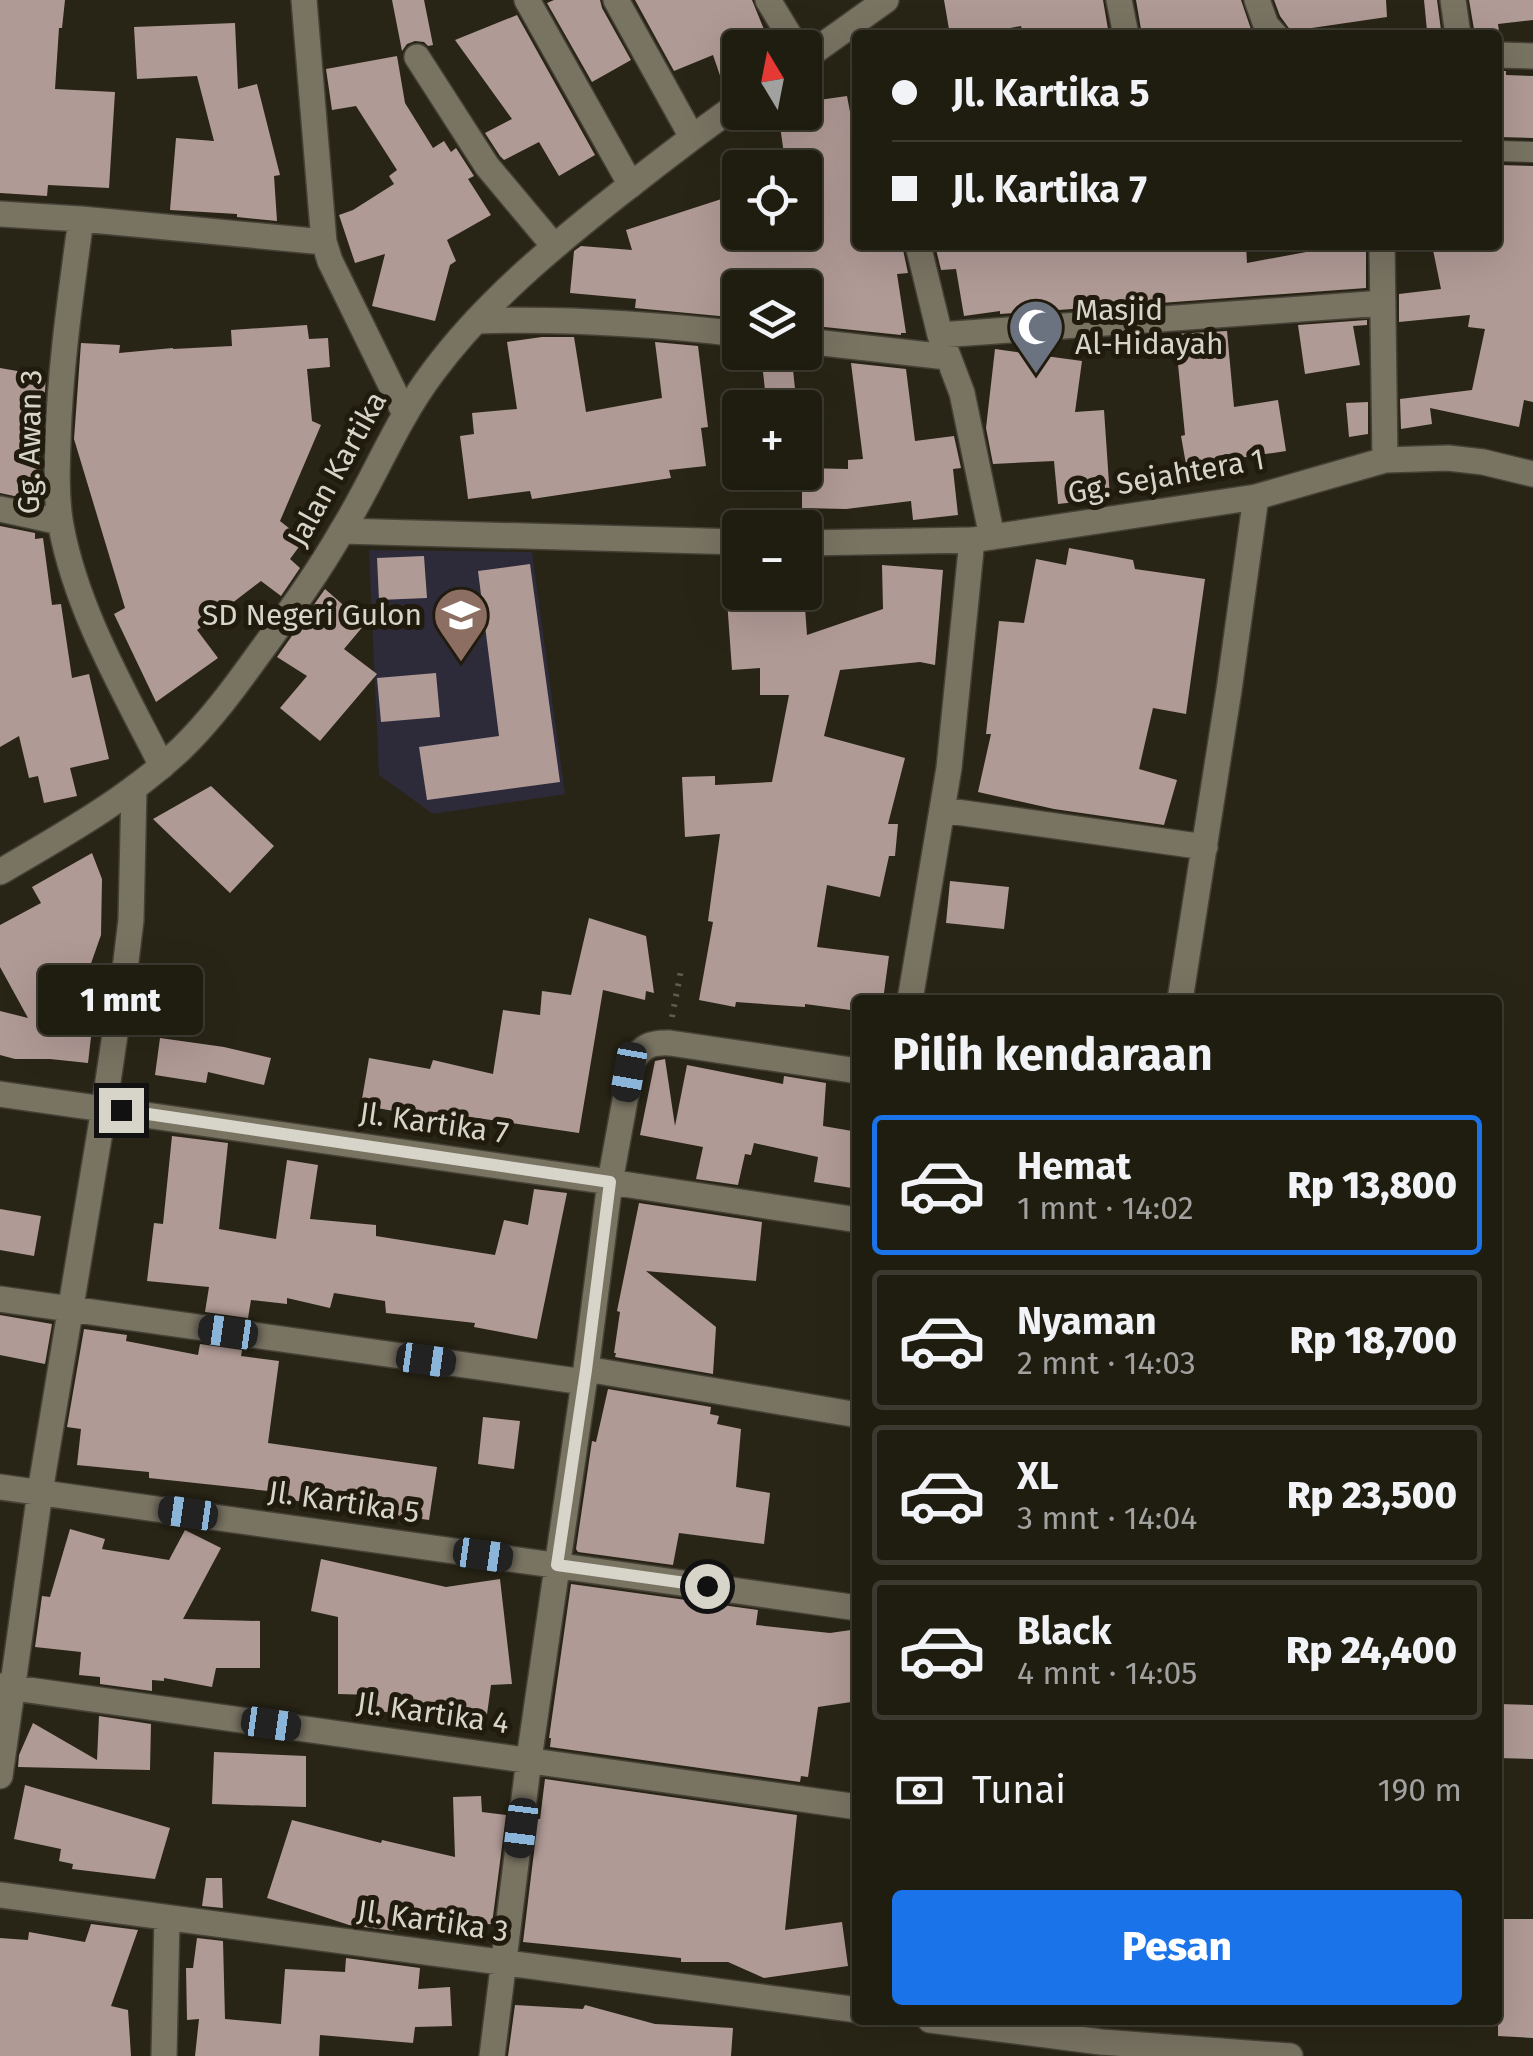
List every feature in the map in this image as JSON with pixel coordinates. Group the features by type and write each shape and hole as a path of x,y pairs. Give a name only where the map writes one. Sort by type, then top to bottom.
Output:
{"street":[{"path":"304,0 324,242 404,412"},
{"path":"527,0 631,185"},
{"path":"616,0 692,137"},
{"path":"768,0 786,30"},
{"path":"862,27 886,0"},
{"path":"1119,0 1125,30"},
{"path":"1257,0 1270,30"},
{"path":"1452,0 1457,30"},
{"path":"822,49 852,32"},
{"path":"1502,55 1533,56"},
{"path":"417,57 487,166 554,246"},
{"name":"Jalan Kartika","path":"0,872 134,788 201,728 292,608 342,531 404,412 434,370 476,321 554,246 722,116"},
{"path":"0,214 324,242"},
{"name":"Gg. Awan 3","path":"81,220 58,416 60,522 82,600 162,766"},
{"path":"911,995 982,539 962,393 944,346 919,250"},
{"path":"1382,250 1385,460"},
{"path":"822,342 944,346 1383,303"},
{"path":"476,321 598,320 722,332"},
{"name":"Gg. Sejahtera 1","path":"822,544 982,539 1256,497 1385,460 1448,458 1533,474"},
{"path":"1181,995 1256,497"},
{"path":"0,509 60,522"},
{"path":"342,531 722,542"},
{"path":"0,1776 6,1687 104,1108 131,920 134,788"},
{"path":"942,810 1205,847"},
{"path":"492,2056 529,1759 610,1182 632,1062 650,1044 667,1043 852,1070"},
{"name":"Jl. Kartika 7","path":"0,1094 852,1219"},
{"path":"0,1299 852,1413"},
{"name":"Jl. Kartika 5","path":"0,1487 852,1607"},
{"name":"Jl. Kartika 4","path":"6,1687 852,1806"},
{"name":"Jl. Kartika 3","path":"0,1895 852,2009"},
{"path":"164,2056 167,1918"},
{"path":"962,2025 1031,2036 1290,2056"}],"lane":[{"path":"1502,151 1533,152"}],"path":[{"path":"667,1043 681,970"}],"shaded area":[{"name":"SD Negeri Gulon","path":"369,550 532,552 565,794 433,814 379,775"}],"building":[{"path":"0,0 65,0 55,89 115,92 109,188 48,185 47,196 0,193"},
{"path":"392,0 424,0 433,45 415,41 402,51"},
{"path":"600,0 631,60 592,82 547,3"},
{"path":"635,0 752,0 764,30 722,30 722,81 713,55 674,71"},
{"path":"944,0 1103,0 1108,30 1022,30 1021,26 949,30"},
{"path":"1136,0 1241,0 1251,30 1141,30"},
{"path":"1274,0 1386,0 1387,17 1290,30"},
{"path":"1424,0 1437,0 1441,30 1427,30"},
{"path":"1469,0 1533,0 1533,20 1498,24 1499,30 1474,30"},
{"path":"517,15 595,155 559,176 539,142 504,160 500,156 485,133 512,119 455,40"},
{"path":"235,23 238,89 257,84 280,175 274,176 277,221 170,210 176,138 214,141 197,76 137,79 134,27"},
{"path":"397,56 405,103 433,148 444,141 451,152 456,148 474,176 468,179 491,215 447,240 456,261 450,265 435,321 372,306 385,254 355,263 339,215 394,184 389,176 397,170 356,106 332,110 326,69"},
{"path":"1502,71 1506,75 1533,76 1533,138 1502,137"},
{"path":"847,96 852,122 852,250 903,250 908,273 897,274 906,333 822,327 822,270 722,270 722,316 635,308 636,299 570,293 574,251 581,246 632,250 626,230 722,199 722,250 822,250 822,150 783,150 781,130 822,130 822,100"},
{"path":"1502,165 1533,166 1533,402 1524,400 1519,427 1430,408 1432,424 1401,429 1400,399 1472,390 1485,329 1468,327 1470,315 1399,322 1399,294 1441,289 1433,250 1502,250"},
{"path":"936,250 1246,250 1247,263 1317,250 1366,250 1366,288 1147,304 1147,298 1072,309 964,316 956,269 941,270"},
{"path":"1367,320 1367,325 1353,326 1360,365 1305,374 1298,325"},
{"path":"307,325 309,339 328,338 330,367 307,369 312,421 321,425 280,521 304,540 290,559 300,568 281,596 261,581 197,630 218,658 156,702 114,614 125,608 74,439 81,343 120,345 119,353 232,346 231,330"},
{"path":"1227,331 1234,407 1278,400 1286,451 1187,470 1175,334"},
{"path":"574,337 586,412 662,398 655,342 698,346 708,427 701,428 706,466 669,470 671,478 532,499 530,491 468,499 460,436 474,434 472,413 517,409 507,342"},
{"path":"995,349 1082,361 1075,412 1104,410 1110,498 1058,504 1054,461 993,464 986,428"},
{"path":"851,363 906,369 915,441 954,436 961,468 953,469 958,515 913,520 911,501 846,509 802,508 802,490 822,490 822,468 848,469 848,460 863,459"},
{"path":"0,368 46,376 38,501 0,493"},
{"path":"763,370 793,370 795,390 765,390"},
{"path":"1368,402 1368,434 1349,437 1346,403"},
{"path":"0,526 35,533 35,539 43,538 52,605 61,604 72,678 89,674 109,759 70,768 77,796 44,803 38,776 29,778 19,736 0,747"},
{"path":"1069,548 1133,560 1135,569 1205,579 1186,714 1153,708 1139,769 1177,780 1164,825 1054,809 978,792 991,734 986,734 999,621 1024,623 1036,559 1066,565"},
{"path":"424,556 427,598 379,600 377,558"},
{"path":"530,564 560,782 427,800 419,747 499,736 478,571"},
{"path":"882,565 943,570 935,665 920,662 840,670 824,736 905,758 888,824 898,824 895,856 889,856 880,897 827,885 817,947 889,956 884,995 852,995 852,1010 736,1002 735,1007 699,1000 713,922 708,921 720,834 685,837 682,777 715,776 715,785 772,782 789,695 760,695 760,668 732,670 728,610 805,610 807,635 883,609"},
{"path":"325,589 365,624 344,649 377,674 320,741 280,708 307,676 277,657"},
{"path":"436,673 440,717 381,722 377,678"},
{"path":"211,786 274,846 230,893 153,819"},
{"path":"92,853 102,879 101,935 81,992 96,994 88,1063 0,1055 0,1011 28,1018 0,967 0,925 41,903 32,887"},
{"path":"950,881 1009,887 1004,929 946,923"},
{"path":"589,918 646,936 654,993 646,991 645,1000 603,990 579,1133 464,1116 462,1123 361,1105 369,1058 430,1069 433,1060 493,1074 503,1010 540,1015 542,991 571,995"},
{"path":"160,1038 271,1058 264,1085 208,1072 206,1083 155,1075"},
{"path":"665,1059 675,1126 687,1065 783,1084 784,1076 826,1083 823,1126 852,1131 852,1188 814,1182 818,1157 754,1143 751,1155 745,1154 738,1185 696,1179 703,1147 640,1135 655,1061"},
{"path":"172,1136 228,1143 219,1229 276,1239 287,1160 318,1165 310,1219 376,1225 376,1236 495,1255 504,1220 528,1225 534,1189 567,1193 537,1339 474,1327 475,1323 386,1313 385,1301 334,1293 330,1308 287,1298 287,1304 251,1300 248,1318 205,1312 209,1287 147,1281 154,1223 163,1224"},
{"path":"639,1203 762,1222 756,1281 646,1271 716,1327 713,1374 615,1357 620,1312 617,1311"},
{"path":"0,1209 41,1216 34,1256 0,1250"},
{"path":"0,1315 52,1324 45,1364 0,1355"},
{"path":"84,1329 127,1335 126,1341 198,1355 200,1344 242,1350 241,1356 279,1361 268,1443 437,1467 429,1520 277,1498 278,1492 149,1478 149,1472 77,1465 81,1429 67,1427"},
{"path":"608,1389 711,1407 710,1414 719,1416 717,1424 741,1429 736,1487 770,1493 764,1544 679,1533 673,1565 578,1552 592,1441 596,1442"},
{"path":"483,1417 520,1421 514,1469 478,1464"},
{"path":"70,1529 105,1539 102,1549 169,1560 185,1530 221,1548 183,1619 260,1621 260,1668 216,1668 212,1687 164,1678 152,1680 152,1691 100,1684 100,1677 79,1675 81,1652 35,1647 42,1596 50,1597"},
{"path":"321,1559 446,1587 500,1579 512,1684 491,1685 485,1729 442,1723 443,1716 371,1711 373,1695 338,1694 338,1617 311,1611"},
{"path":"571,1584 758,1610 756,1625 830,1633 852,1630 852,1702 818,1707 808,1777 801,1776 800,1782 550,1747"},
{"path":"1502,1704 1533,1705 1533,1759 1502,1758"},
{"path":"99,1716 151,1724 150,1770 18,1767 33,1723 97,1760"},
{"path":"214,1752 306,1756 306,1807 212,1804"},
{"path":"545,1779 797,1815 785,1930 842,1922 848,1966 764,1978 728,1962 681,1962 681,1958 523,1942"},
{"path":"25,1785 170,1828 155,1879 72,1869 73,1864 59,1861 61,1849 14,1839"},
{"path":"481,1796 482,1812 506,1815 492,1924 424,1926 424,1932 394,1931 349,1925 267,1898 292,1820 455,1857 453,1797"},
{"path":"206,1878 222,1878 223,1908 202,1906"},
{"path":"1502,1919 1533,1919 1533,2038 1498,2036 1498,2025 1502,2025"},
{"path":"91,1924 138,1930 111,2006 128,2010 131,2056 0,2056 0,1938 28,1940 29,1932 85,1942"},
{"path":"197,1938 223,1941 225,2019 281,2024 285,1969 345,1972 346,1958 420,1968 418,1989 450,1987 452,2026 415,2027 413,2043 320,2035 319,2056 195,2056 199,2019 187,2020 186,1968 193,1968"},
{"path":"515,2005 583,2009 585,2005 655,2024 733,2028 731,2056 508,2056"}],"place":[{"name":"Masjid Al-Hidayah","path":"1036,376"},
{"name":"SD Negeri Gulon","path":"461,664"}],"route":[{"path":"121,1110 610,1182 557,1565 707,1586"}]}
